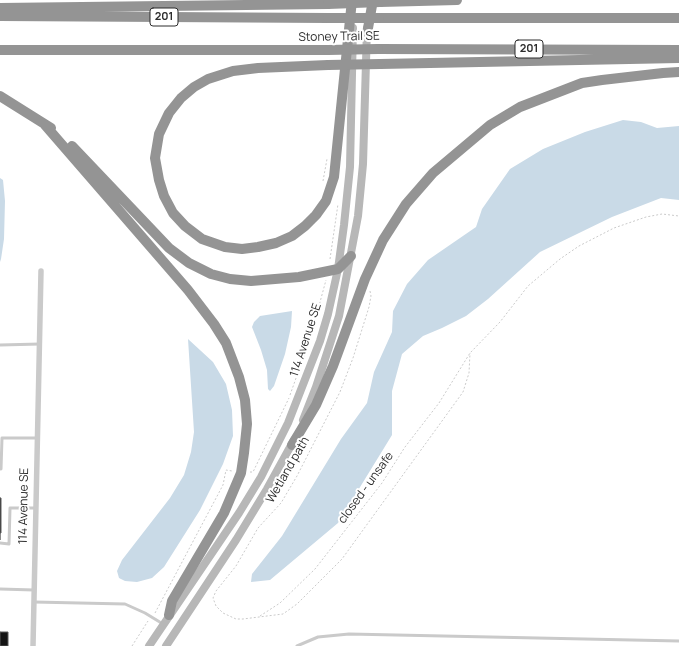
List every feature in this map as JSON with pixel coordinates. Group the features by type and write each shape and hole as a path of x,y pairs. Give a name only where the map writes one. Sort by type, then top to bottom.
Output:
{"highway":[{"path":"353,0 334,177 323,206 305,226 292,236 258,247 242,249 225,247 202,239 185,226 173,213 164,196 155,158 159,134 169,113 181,98 194,87 208,79 232,71 258,68 328,65 380,64 679,58"},
{"path":"0,8 328,4 376,1 457,0"},
{"path":"367,34 372,9 376,1"},
{"name":"Stoney Trail SE","path":"0,16 679,18"},
{"name":"Stoney Trail SE","path":"0,50 679,50"},
{"path":"292,445 316,405 334,366 365,279 383,240 406,204 433,173 490,125 520,107 582,83 679,72"},
{"path":"0,96 61,134 169,248 189,263 200,269 211,274 230,279 251,281 299,277 338,269 351,256"},
{"path":"45,125 184,284 214,324 226,343 239,377 245,400 247,424 244,453 240,472 224,513 172,601 166,620"}],"main road":[{"name":"114 Avenue SE","path":"149,646 239,513 261,476 288,423 303,387 328,314 338,269 350,167 353,0"},
{"name":"114 Avenue SE","path":"166,646 268,489 292,445 316,387 331,344 339,316 358,216 363,164 367,0"}],"street":[{"name":"114 Avenue SE","path":"33,646 41,271"}],"lane":[{"path":"0,345 40,344"},
{"path":"1,468 2,438 38,438"},
{"path":"0,543 9,544 10,508 36,508"},
{"path":"0,589 34,590"},
{"path":"34,602 125,604 152,617 166,620"},
{"path":"297,646 318,637 349,634 679,641"}],"path":[{"path":"330,259 339,200"},
{"path":"258,618 282,614 297,604 342,559 463,392 469,373 470,353 500,322 528,286 560,259 579,246 614,228 646,216 662,214 679,216"},
{"path":"245,474 253,472 290,397 310,339 326,280"},
{"name":"Wetland path","path":"258,618 243,619 223,613 216,606 213,598 216,591 236,566 258,528 281,503 340,392 353,358 369,307 371,291 368,288"},
{"name":"closed - unsafe","path":"258,618 293,592 315,569 340,538 382,483 405,447 439,402 470,353"},
{"path":"132,646 147,622 155,614 223,485 226,470 233,471"}],"water":[{"path":"623,120 641,122 657,128 679,126 679,200 661,198 612,217 540,252 488,299 466,316 423,336 402,354 392,391 392,435 338,523 270,580 251,582 252,574 282,536 341,439 367,403 374,372 392,332 393,311 407,284 428,260 476,227 482,209 510,169 543,149 585,132"},
{"path":"0,178 3,180 5,201 4,239 0,262"},
{"path":"292,311 291,327 285,354 274,386 270,391 268,389 267,370 252,327 254,322 260,316"},
{"path":"188,339 213,362 226,384 232,410 233,436 223,464 200,510 164,567 152,578 137,582 125,581 119,578 117,571 122,560 170,498 184,475 191,452 194,432"}],"building":[{"path":"1,498 1,533 0,533"},
{"path":"0,632 8,632 8,646 0,646"}]}
